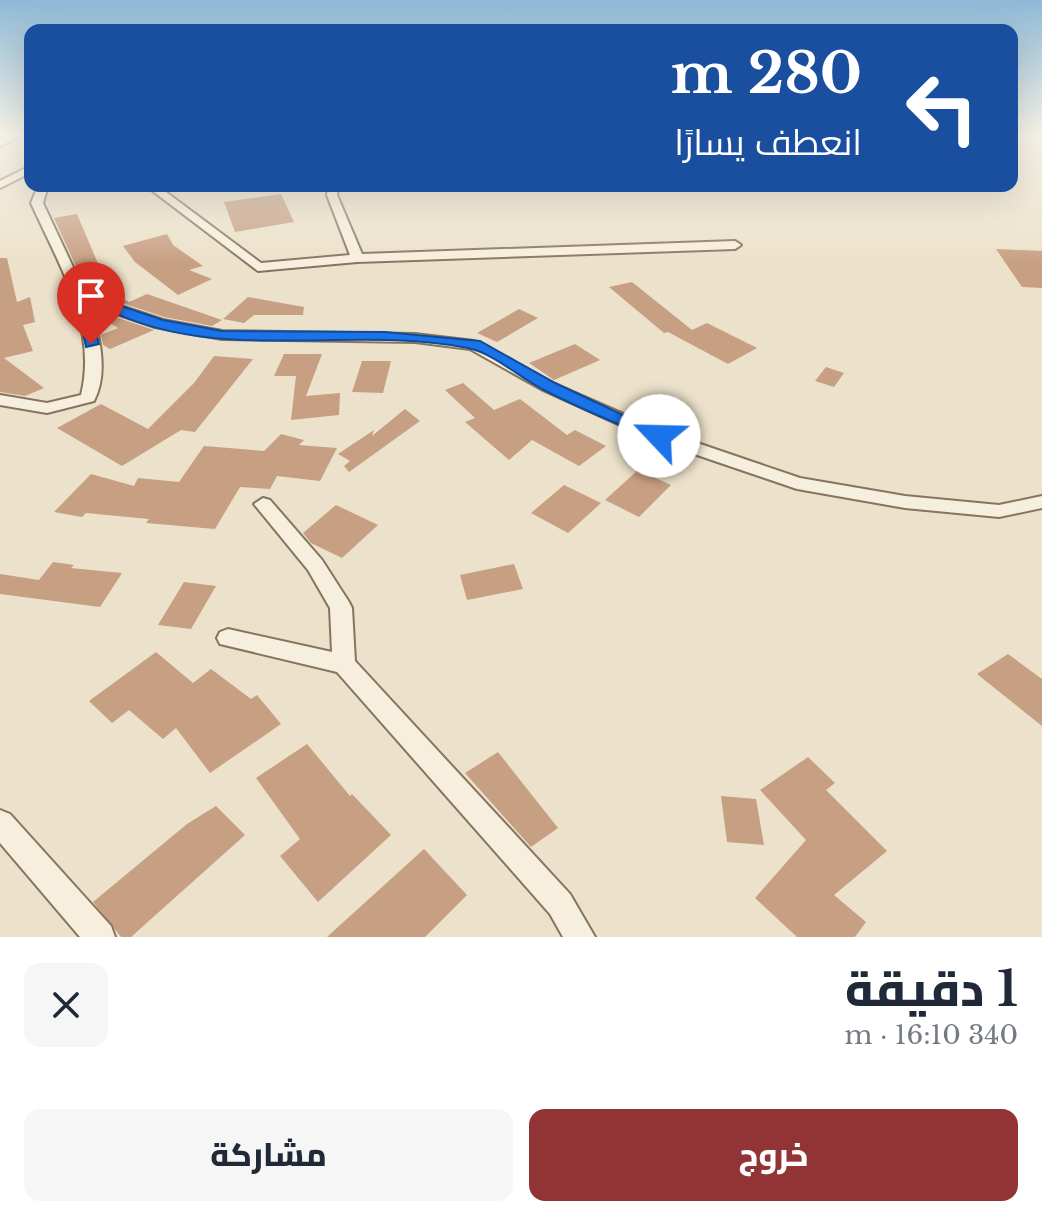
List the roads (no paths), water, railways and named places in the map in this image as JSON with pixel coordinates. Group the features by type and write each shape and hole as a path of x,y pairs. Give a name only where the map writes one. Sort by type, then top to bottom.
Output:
{"street":[{"path":"0,400 47,408 88,398 96,370 85,308 37,203 41,192"},
{"path":"159,192 258,267 357,258 735,245"},
{"path":"332,192 357,258"},
{"path":"74,284 113,308 160,324 222,335 385,336 474,345 549,387 659,436 797,483 905,502 999,511 1042,502"},
{"path":"263,504 315,565 341,608 344,664"},
{"path":"228,638 344,664 560,904 580,937"},
{"path":"0,823 100,937"}]}
